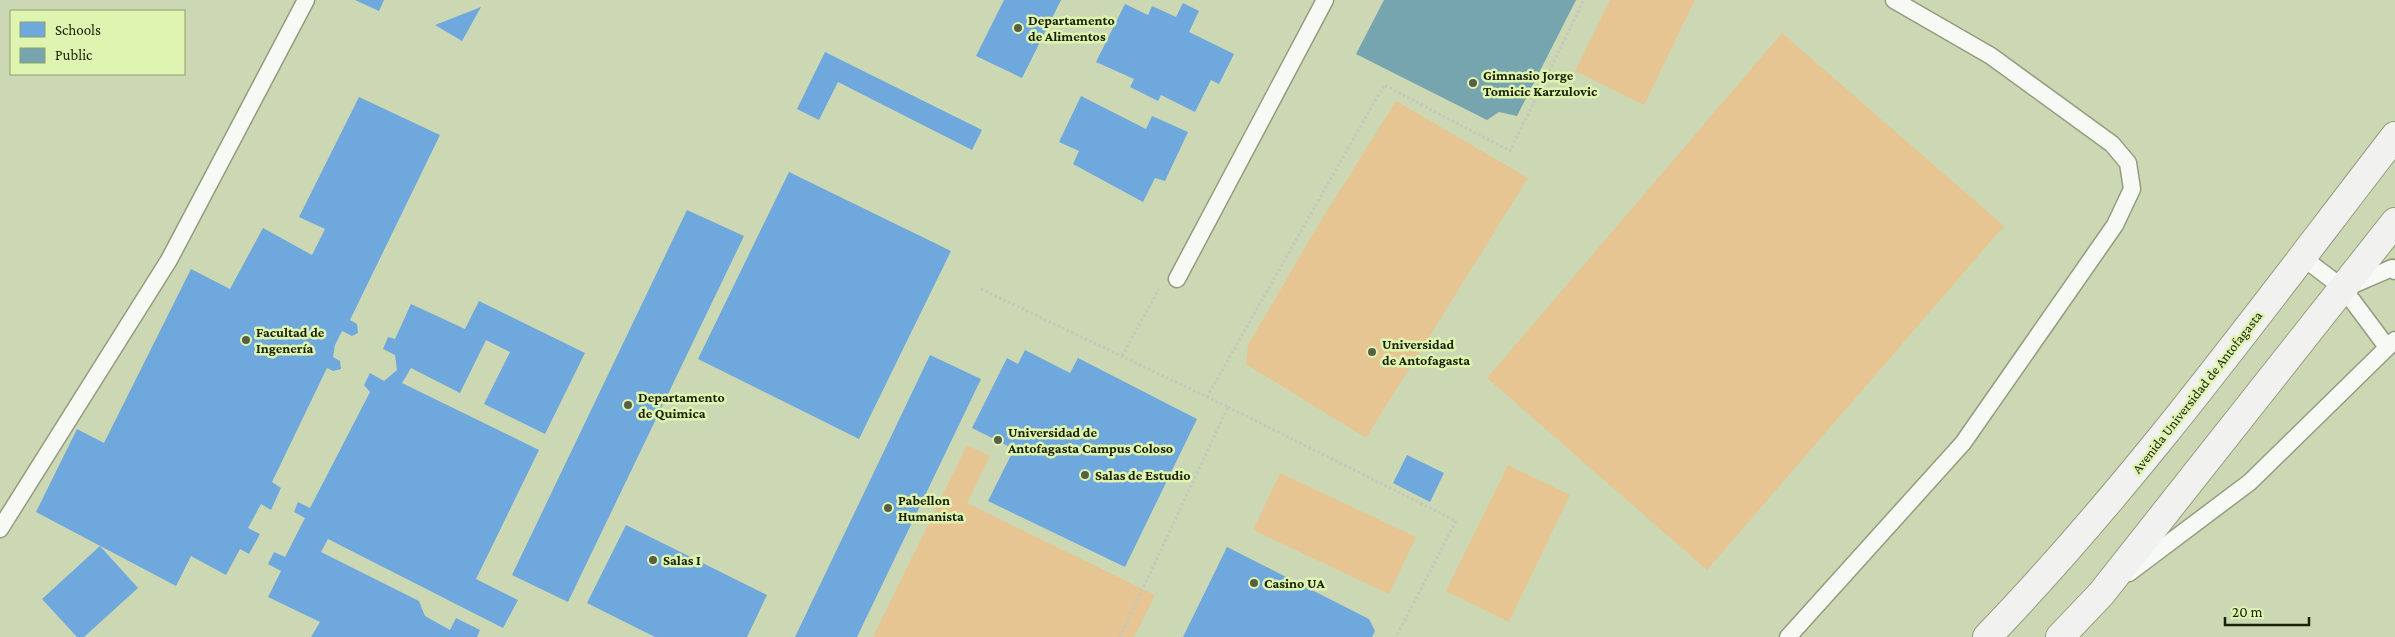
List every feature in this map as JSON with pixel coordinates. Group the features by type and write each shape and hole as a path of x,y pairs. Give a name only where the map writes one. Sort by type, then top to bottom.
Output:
{"main road":[{"name":"Avenida Universidad de Antofagasta","path":"1987,637 2038,584 2140,467 2192,402 2395,136"},
{"path":"2060,637 2101,594 2395,222"}],"lane":[{"path":"0,529 169,260 306,0"},
{"path":"1177,279 1325,0"},
{"path":"1788,637 1963,443 2115,225 2132,190 2128,163 2112,144 1991,56 1894,0"},
{"path":"2101,594 2250,482 2391,344 2343,288 2302,257"},
{"path":"2343,288 2392,268 2395,271"}],"path":[{"path":"1207,397 1384,85 1510,151 1584,0"},
{"path":"981,289 1228,407 1456,521 1396,637"},
{"path":"1120,637 1228,407"}],"shaded area":[{"path":"1610,0 1695,0 1644,105 1575,71"},
{"path":"1782,33 2004,226 1707,570 1487,378"},
{"path":"1396,101 1528,178 1366,438 1246,364 1248,345 1317,227"},
{"path":"967,445 990,456 967,503 1155,595 1134,637 873,637"},
{"path":"1508,465 1570,495 1509,622 1446,591"},
{"path":"1280,473 1416,537 1389,594 1253,530"}],"building: Schools":[{"path":"355,0 384,0 379,11"},
{"name":"Departamento de Alimentos","path":"1004,0 1061,0 1022,78 976,56"},
{"path":"1183,3 1199,11 1189,32 1234,54 1219,84 1211,80 1195,112 1161,95 1158,101 1130,87 1134,79 1096,62 1125,4 1148,15 1152,6 1176,17"},
{"path":"481,7 462,41 435,25"},
{"path":"825,52 982,130 972,150 838,82 819,120 797,109"},
{"path":"1081,96 1146,129 1152,116 1188,132 1165,181 1155,178 1143,202 1073,164 1079,151 1059,142"},
{"name":"Facultad de Ingenería","path":"359,97 440,135 350,320 357,324 358,333 352,336 342,331 335,345 333,357 340,361 341,369 333,371 327,368 272,482 281,488 271,510 261,504 248,528 260,534 249,554 240,549 226,575 191,556 176,586 36,512 77,429 104,443 191,269 230,289 263,228 312,255 325,229 299,217"},
{"path":"789,172 951,251 859,439 698,359"},
{"name":"Departamento de Quimica","path":"687,210 744,236 568,602 512,575"},
{"path":"479,301 585,353 545,434 484,404 510,352 486,340 460,393 411,368 402,383 539,450 476,579 518,600 503,628 328,539 321,552 419,601 425,616 450,630 456,618 480,630 477,637 311,637 320,622 268,597 281,571 268,564 274,552 285,557 305,518 294,512 298,502 310,508 370,392 364,385 370,373 384,381 397,370 395,355 383,349 388,337 395,339 411,304 465,329"},
{"name":"Salas de Estudio","path":"1025,350 1070,373 1078,358 1197,419 1125,567 988,501 1014,449 972,428 1007,358 1018,364"},
{"name":"Pabellon Humanista","path":"930,355 981,379 857,637 795,637"},
{"path":"1407,455 1444,473 1430,502 1393,483"},
{"name":"Salas I","path":"626,525 767,595 747,637 655,637 587,603"},
{"path":"100,546 138,588 84,637 77,637 42,599"},
{"name":"Casino UA","path":"1227,547 1369,619 1375,631 1372,637 1183,637"}],"building: Public":[{"name":"Gimnasio Jorge Tomicic Karzulovic","path":"1384,0 1576,0 1517,116 1499,112 1487,120 1356,54"}],"place":[{"name":"Departamento de Alimentos","path":"1018,28"},
{"name":"Gimnasio Jorge Tomicic Karzulovic","path":"1473,83"},
{"name":"Facultad de Ingenería","path":"246,340"},
{"name":"Universidad de Antofagasta","path":"1372,352"},
{"name":"Departamento de Quimica","path":"628,405"},
{"name":"Universidad de Antofagasta Campus Coloso","path":"998,440"},
{"name":"Salas de Estudio","path":"1085,475"},
{"name":"Pabellon Humanista","path":"888,508"},
{"name":"Salas I","path":"653,560"},
{"name":"Casino UA","path":"1254,583"}]}
